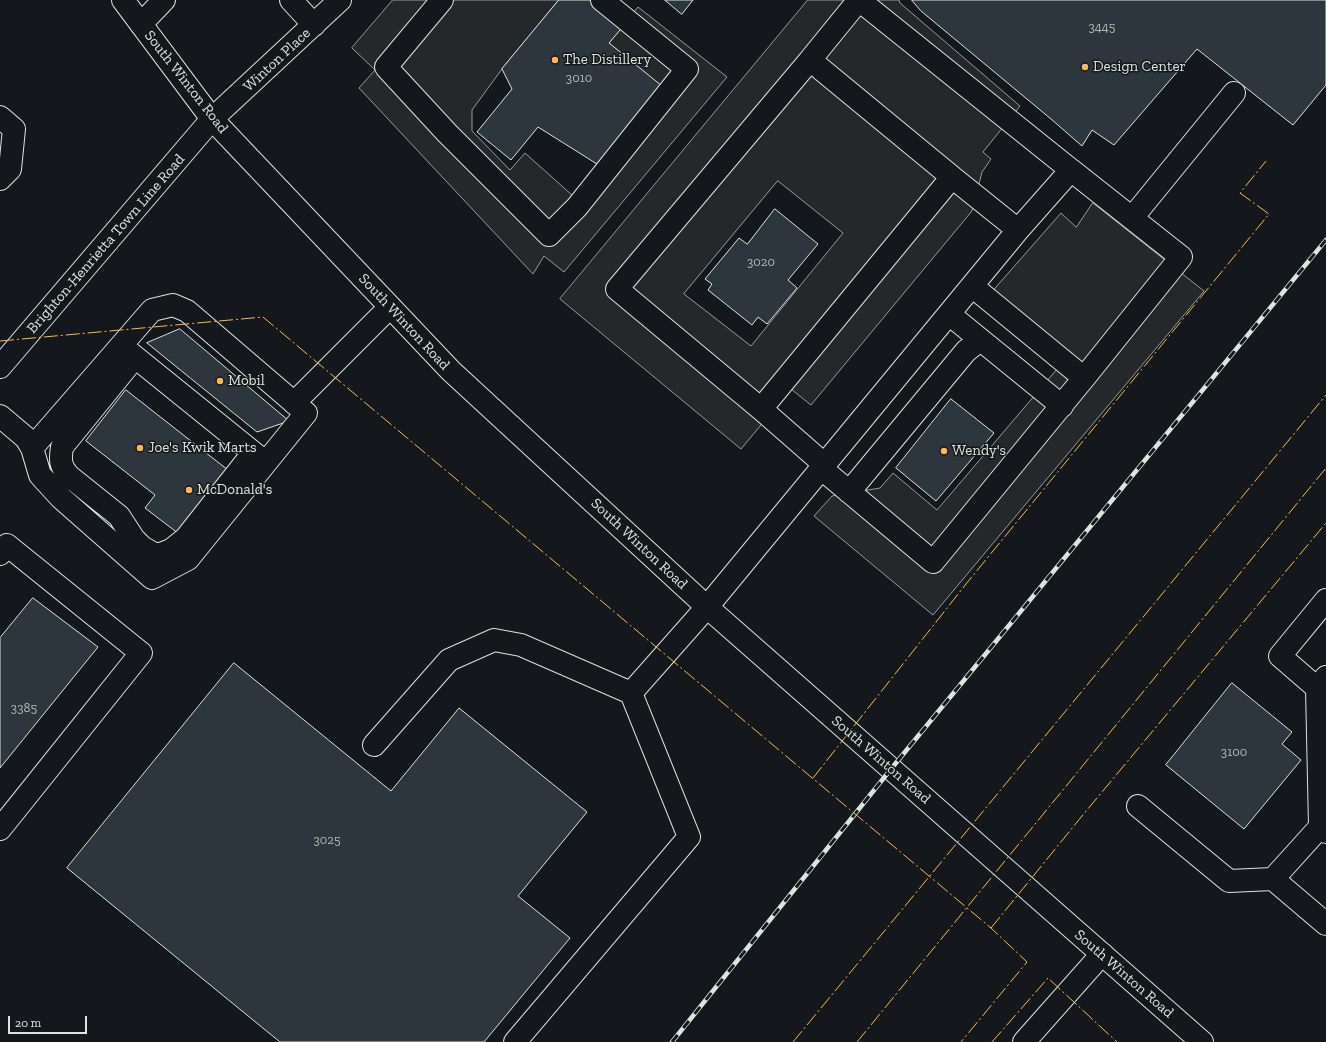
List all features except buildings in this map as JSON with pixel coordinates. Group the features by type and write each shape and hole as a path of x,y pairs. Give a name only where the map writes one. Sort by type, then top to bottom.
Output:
{"main road":[{"name":"South Winton Road","path":"123,0 212,119 451,372 707,607 1202,1042"},
{"path":"141,24 164,0"},
{"path":"291,0 314,26"},
{"name":"Winton Place","path":"212,119 314,26 340,0"},
{"path":"442,0 386,67 447,133 550,235 577,206 687,69 602,0"},
{"path":"859,0 1070,170 1181,257 1062,406 933,562 849,492 762,409 617,289 810,60 859,0"},
{"path":"810,60 1018,230"},
{"path":"1132,218 1234,93"},
{"path":"0,117 14,129 10,169 0,179"},
{"name":"Brighton-Henrietta Town Line Road","path":"0,367 212,119"},
{"path":"631,693 707,607 1018,230 1070,170"},
{"path":"762,409 952,177"},
{"path":"972,286 1084,378"},
{"path":"173,305 187,311 306,413 259,458 186,538 171,550 162,554 154,554 142,547 134,539 119,516 68,476 62,469 60,457 62,447 128,351 152,310 173,305"},
{"path":"294,403 390,307"},
{"path":"949,314 1062,406"},
{"path":"849,492 966,351 980,340"},
{"path":"32,448 128,351"},
{"path":"128,351 259,458"},
{"path":"0,416 26,438 32,448 40,475 61,498 152,578 188,559 259,458"},
{"path":"0,554 7,545 141,653 0,829"},
{"path":"1138,806 1229,882 1273,879 1323,829 1321,682 1280,656 1326,600"},
{"path":"374,745 449,660 494,640 521,645 631,693 689,837 515,1042"},
{"path":"1273,879 1326,924"},
{"path":"1024,1042 1102,954"}],"shaded area":[{"path":"393,0 559,0 502,69 472,110 472,131 510,170 525,153 573,196 597,164 661,86 609,43 638,7 727,77 564,272 544,256 533,274 359,88 375,70 352,48"},
{"path":"808,0 899,0 900,3 1020,106 983,152 991,159 982,172 972,211 811,405 791,389 741,449 560,299","holes":["778,181 843,233 751,346 684,294"]},
{"path":"1093,203 1204,291 933,615 814,516 832,496 880,488 893,473 937,510 1058,368 982,303 1061,213 1076,227"}],"railway":[{"path":"672,1042 891,769 1326,240"}],"power":[{"path":"813,778 966,584 1269,214 1240,193 1266,161"},
{"path":"0,341 263,317 991,928 1027,962 961,1042"},
{"path":"793,1042 1326,395"},
{"path":"857,1042 1326,468"},
{"path":"991,928 1082,816 1326,523"},
{"path":"992,1042 1048,978 1117,1042"}],"place":[{"name":"The Distillery","path":"555,60"},
{"name":"Design Center","path":"1085,67"},
{"name":"Mobil","path":"220,381"},
{"name":"Joe's Kwik Marts","path":"140,448"},
{"name":"Wendy's","path":"944,451"},
{"name":"McDonald's","path":"189,490"}]}
